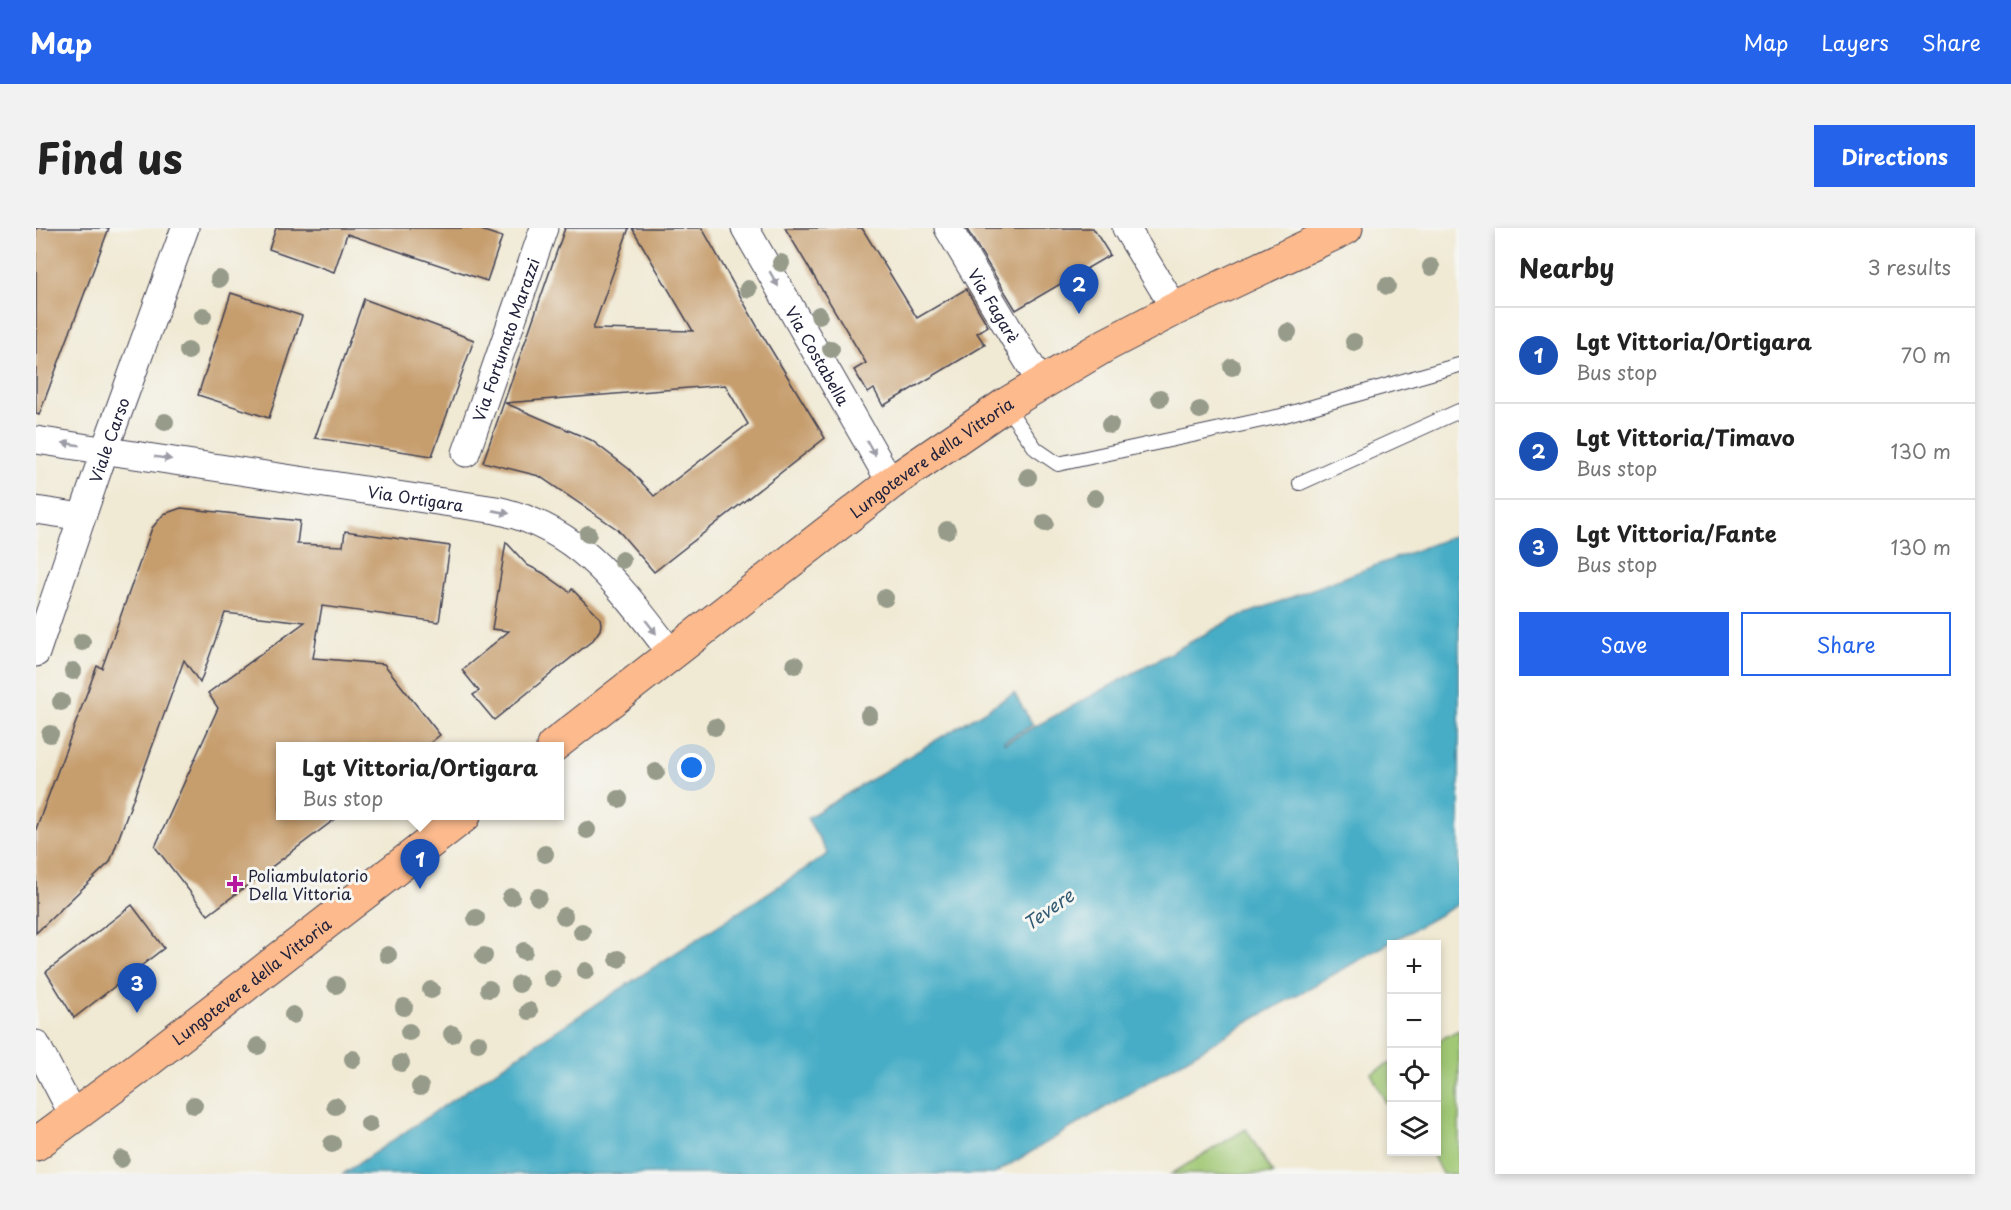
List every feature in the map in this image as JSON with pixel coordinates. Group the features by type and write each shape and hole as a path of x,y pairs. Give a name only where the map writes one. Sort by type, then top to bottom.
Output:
{"main road":[{"name":"Lungotevere della Vittoria","path":"559,742 891,483 1005,405 1106,345 1337,229"},
{"name":"Lungotevere della Vittoria","path":"36,1144 324,926 459,820"}],"street":[{"name":"Viale Carso","path":"36,652 105,449 185,228"},
{"name":"Via Fortunato Marazzi","path":"466,453 544,228"},
{"name":"Via Costabella","path":"745,228 891,483"},
{"name":"Via Fagarè","path":"948,228 1041,383"},
{"path":"1126,228 1175,309"},
{"name":"Via Ortigara","path":"36,440 496,510 523,517 560,535 594,560 612,578 672,654"},
{"path":"36,510 82,517"},
{"path":"36,1044 74,1117"}],"lane":[{"path":"1005,405 1036,449 1058,464 1281,416 1459,365"},
{"path":"1300,483 1459,411"}],"green space":[{"path":"1459,1030 1459,1174 1442,1174 1433,1156 1441,1156 1441,1039"},
{"path":"1387,1065 1387,1105 1371,1073"},
{"path":"1246,1129 1273,1174 1171,1174"}],"water":[{"name":"Tevere","path":"1459,534 1459,904 1395,940 1387,940 1387,944 1238,1028 994,1174 343,1174 531,1047 828,854 807,818 1014,693 1033,725 1004,741 1005,743 1233,619"}],"building":[{"path":"36,228 109,228 39,415 36,414"},
{"path":"276,228 475,228 502,237 487,281 347,234 334,272 269,249"},
{"path":"565,228 629,228 593,329 693,331 632,228 702,228 761,333 825,438 654,572 617,529 539,476 483,462","holes":["725,385 748,424 654,496 629,469 591,440 505,403"]},
{"path":"785,228 862,228 917,318 966,289 988,326 977,333 985,345 883,406 874,389 868,393 854,370 866,363"},
{"path":"966,228 1093,228 1110,255 1016,310"},
{"path":"231,293 302,316 269,418 198,395"},
{"path":"364,299 474,340 432,456 315,438"},
{"path":"181,508 300,521 297,544 343,546 345,531 450,546 439,622 322,606 313,658 384,664 440,735 431,742 276,742 276,820 334,820 208,915 155,847 218,708 208,693 305,622 225,613 200,683 184,660 110,862 36,933 36,829 97,666 102,668 152,528 164,514"},
{"path":"506,542 527,565 570,592 572,589 600,618 601,624 593,640 494,720 473,695 479,691 462,670 509,631 492,629"},
{"path":"132,905 164,948 74,1018 46,972"}],"place":[{"name":"Lgt Vittoria/Timavo","path":"1079,314"},
{"name":"Poliambulatorio Della Vittoria","path":"235,884"},
{"name":"Lgt Vittoria/Ortigara","path":"420,889"},
{"name":"Lgt Vittoria/Fante","path":"137,1013"}]}
